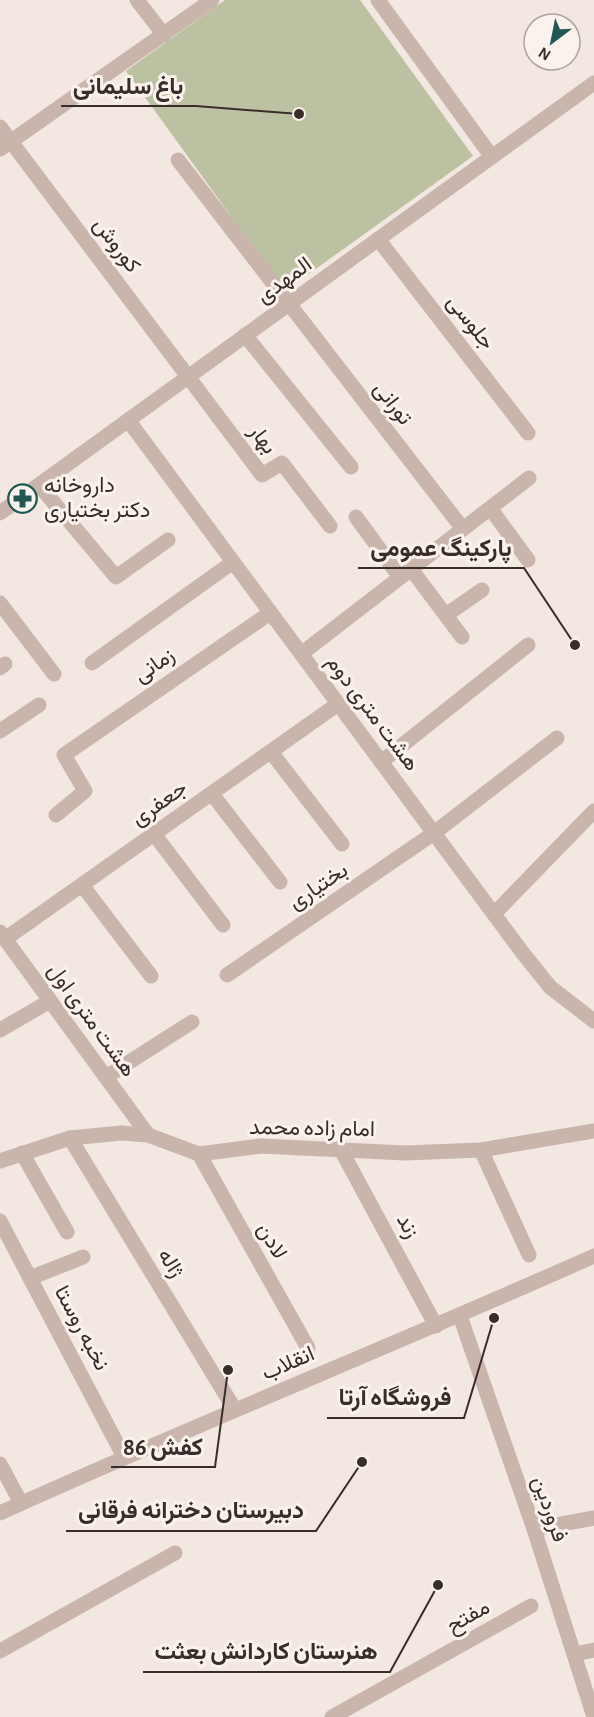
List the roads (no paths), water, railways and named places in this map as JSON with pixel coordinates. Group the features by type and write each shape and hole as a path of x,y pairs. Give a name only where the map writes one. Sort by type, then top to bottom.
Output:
{"street":[{"path":"137,0 164,34"},
{"path":"5,145 212,0"},
{"path":"378,0 492,157"},
{"name":"المهدی","path":"0,513 594,83"},
{"name":"کوروش","path":"0,127 5,145 188,377"},
{"name":"تورانی","path":"178,160 464,529"},
{"name":"جلوسی","path":"378,239 528,433"},
{"path":"245,336 351,467"},
{"name":"بهار","path":"188,377 262,475 282,463 330,526"},
{"name":"هشت متری دوم","path":"128,420 550,987 594,1021"},
{"path":"301,654 529,478"},
{"path":"39,485 116,577 168,540"},
{"path":"490,508 528,560"},
{"path":"356,517 446,615 462,637"},
{"path":"92,663 233,562"},
{"path":"446,615 482,590"},
{"path":"0,603 54,674"},
{"name":"زمانی","path":"56,815 86,791 64,755 270,613"},
{"path":"381,762 528,645"},
{"name":"جعفری","path":"3,935 82,885 338,704"},
{"path":"0,731 39,705"},
{"name":"بختیاری","path":"227,975 434,834 557,738"},
{"path":"271,752 342,844"},
{"path":"212,794 280,882"},
{"path":"494,914 594,811"},
{"path":"154,834 223,925"},
{"path":"82,885 151,976"},
{"name":"هشت متری اول","path":"3,935 148,1135"},
{"path":"0,1030 50,1001"},
{"path":"106,1077 192,1022"},
{"name":"امام زاده محمد","path":"0,1161 70,1138 121,1133 148,1135 199,1154 261,1146 340,1148 405,1153 481,1150 594,1131"},
{"name":"ژاله","path":"70,1138 235,1410"},
{"name":"زند","path":"340,1148 436,1326"},
{"path":"481,1150 529,1255"},
{"path":"22,1153 67,1232"},
{"name":"لادن","path":"199,1154 308,1348"},
{"name":"نخبه روستا","path":"0,1221 124,1457"},
{"name":"انقلاب","path":"0,1513 124,1457 460,1316 594,1256"},
{"path":"30,1278 83,1257"},
{"name":"فروردین","path":"460,1316 534,1529 594,1717"},
{"path":"0,1464 21,1503"},
{"path":"534,1529 594,1518"},
{"path":"0,1651 175,1553"},
{"name":"مفتح","path":"332,1717 531,1606"},
{"path":"574,1654 594,1650"}],"place":[{"name":"باغ سلیمانی","path":"299,114"},
{"name":"داروخانه دکتر بختیاری","path":"23,498"},
{"name":"پارکینگ عمومی","path":"575,645"},
{"name":"فروشگاه آرتا","path":"494,1318"},
{"name":"کفش 86","path":"228,1370"},
{"name":"دبیرستان دخترانه فرقانی","path":"362,1462"},
{"name":"هنرستان کاردانش بعثت","path":"438,1585"}]}
